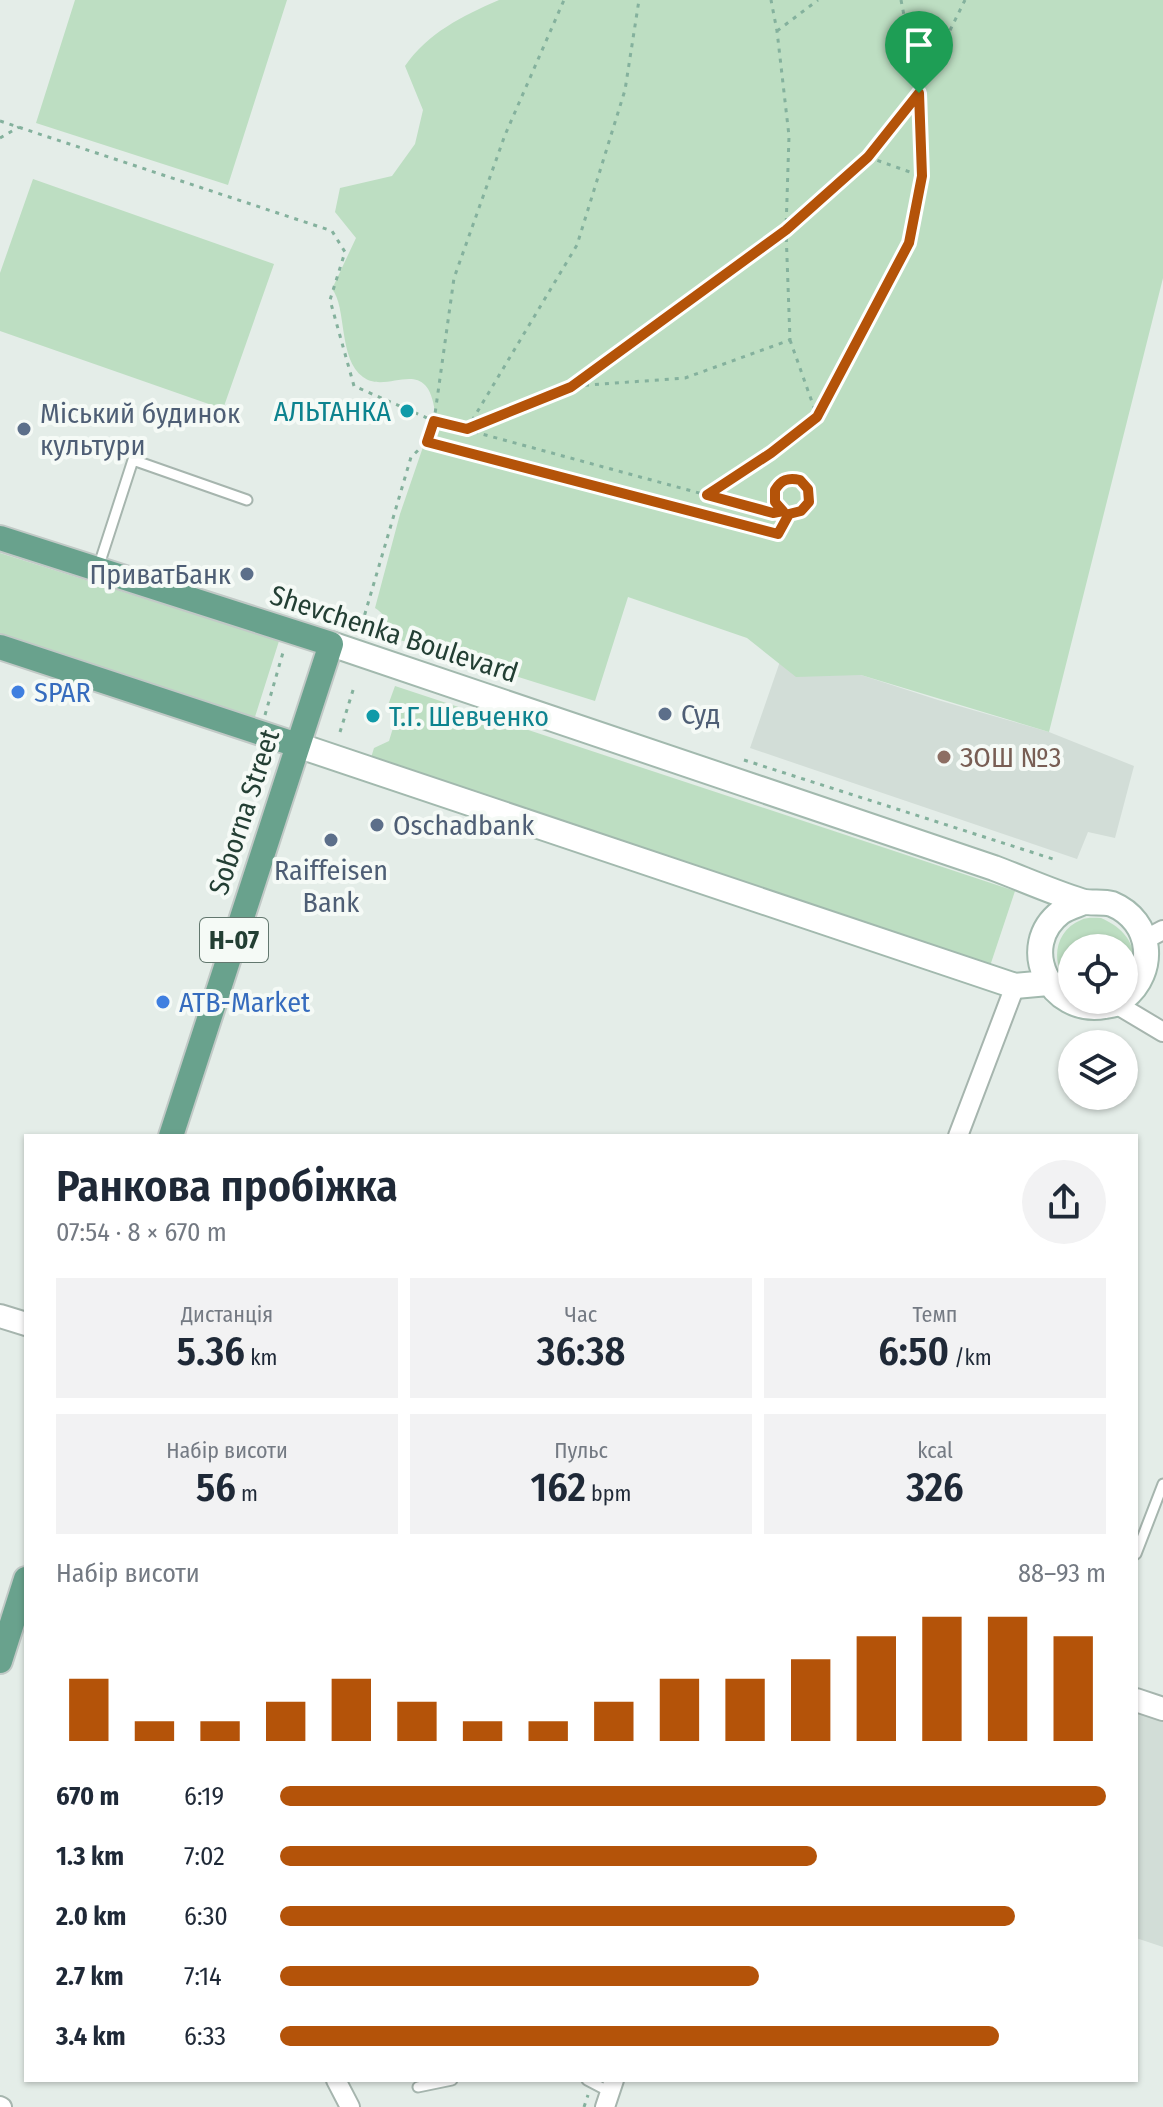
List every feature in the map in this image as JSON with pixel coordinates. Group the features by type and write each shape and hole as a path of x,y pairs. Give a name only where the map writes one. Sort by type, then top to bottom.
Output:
{"main road":[{"name":"Shevchenka Boulevard","path":"0,538 331,644 994,868 1084,902 1110,903 1154,934 1147,965 1138,986"},
{"name":"Soborna Street","path":"172,1134 331,644"},
{"path":"0,647 1015,986 1048,983"},
{"path":"1058,993 1048,983 1040,958 1045,933 1060,912 1084,902"},
{"path":"0,1661 24,1585"}],"street":[{"path":"959,1134 1015,986"},
{"path":"1138,1014 1163,1032"},
{"path":"0,1316 24,1323"},
{"path":"1138,1701 1163,1709"},
{"path":"337,2082 350,2107"}],"lane":[{"path":"98,568 133,460 247,500"},
{"path":"1138,1549 1163,1484"},
{"path":"418,2087 442,2082"},
{"path":"591,2082 610,2093"}],"path":[{"path":"359,634 411,457 427,442 434,421 454,278 505,135 564,0"},
{"path":"467,429 577,245 625,90 639,0"},
{"path":"771,0 789,136 786,230 790,340 817,417"},
{"path":"777,31 818,0"},
{"path":"707,495 771,453 817,417 909,243 922,176 919,93 901,0"},
{"path":"467,429 571,387 786,230 868,157 919,93 965,0"},
{"path":"0,121 332,231 345,252 330,300 354,386 434,421 773,513 783,511"},
{"path":"0,138 19,127"},
{"path":"868,157 922,176"},
{"path":"571,387 685,378 790,340"},
{"path":"427,442 778,534 789,514"},
{"path":"788,478 800,480 808,489 809,502 801,511 789,514 783,511 775,502 775,490 788,478"},
{"path":"263,720 284,649"},
{"path":"340,732 354,687"}],"shaded area":[{"name":"ЗОШ №3","path":"784,650 1049,732 1134,766 1115,838 1088,832 1077,859 750,748"},
{"path":"1138,1711 1163,1719 1163,1947 1138,1939"}],"green space":[{"path":"75,0 287,0 228,185 36,123"},
{"path":"499,0 1163,0 1163,278 1049,732 861,675 796,677 747,638 628,597 595,701 384,635 385,619 375,608 400,514 435,412 431,394 424,384 405,379 373,381 355,369 346,346 337,297 332,289 356,238 335,212 340,188 392,176 415,144 423,110 405,66 414,54 447,27"},
{"path":"33,179 274,264 223,409 0,331 0,273"},
{"path":"0,553 279,641 254,720 0,640"},
{"path":"395,686 1015,891 990,966 370,761 374,748 389,741 396,718 387,708"},
{"path":"1088,918 1101,918 1124,934 1064,934 1072,925"}],"place":[{"name":"АЛЬТАНКА","path":"407,411"},
{"name":"Міський будинок культури","path":"24,429"},
{"name":"ПриватБанк","path":"247,574"},
{"name":"SPAR","path":"18,692"},
{"name":"Суд","path":"665,714"},
{"name":"Т.Г. Шевченко","path":"373,716"},
{"name":"ЗОШ №3","path":"944,757"},
{"name":"Oschadbank","path":"377,825"},
{"name":"Raiffeisen Bank","path":"331,840"},
{"name":"ATB-Market","path":"163,1002"}],"route":[{"path":"919,93 922,176 909,243 817,417 771,453 707,495 773,513 783,511 775,502 778,485 788,478 800,480 808,489 809,502 801,511 789,514 778,534 427,442 434,421 467,429 571,387 786,230 868,157 919,93"}]}
